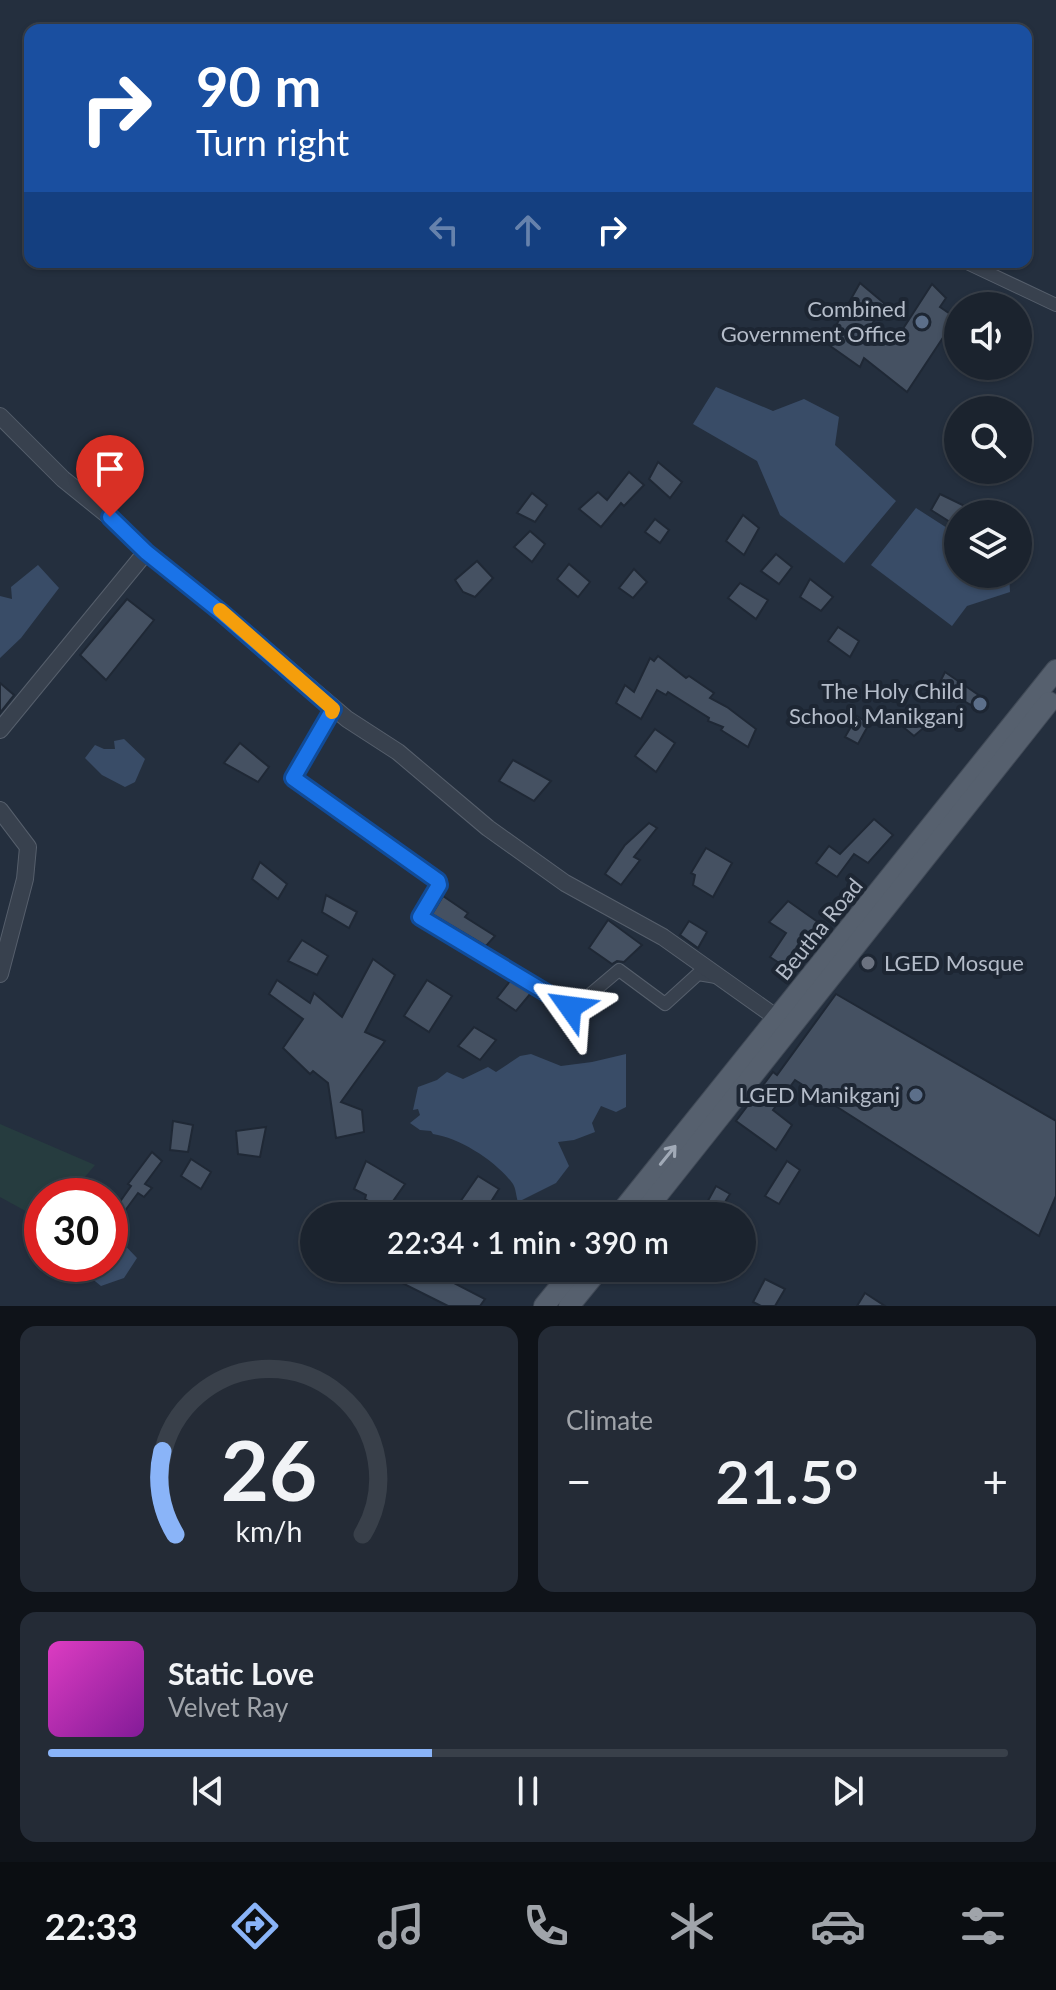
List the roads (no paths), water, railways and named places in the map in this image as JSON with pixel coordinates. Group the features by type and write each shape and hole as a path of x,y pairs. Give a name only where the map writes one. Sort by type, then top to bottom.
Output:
{"main road":[{"name":"Beutha Road","path":"651,1202 1056,670"},
{"name":"Beutha Road","path":"630,1202 785,1023 1056,692"},
{"path":"544,1306 564,1282"},
{"path":"569,1306 589,1282"}],"street":[{"path":"978,268 1056,305"},
{"path":"0,416 63,479 333,709 398,752 488,828 565,883 663,937 785,1023"},
{"path":"0,730 146,552"},
{"path":"333,709 293,778 438,881 439,885 420,917 574,1008 619,970 665,1004 698,974 723,978"},
{"path":"0,810 28,847 25,879 0,974"}],"water":[{"path":"716,387 773,411 804,399 839,417 835,445 896,501 844,563 780,515 757,461 693,424"},
{"path":"916,508 944,526 944,588 1010,588 1010,592 967,606 952,626 871,565"},
{"path":"38,565 59,588 21,638 0,658 0,596 12,599 11,587"},
{"path":"124,739 145,759 135,782 125,787 102,775 85,758 95,745 115,749 114,741"},
{"path":"531,1054 561,1066 626,1054 626,1107 616,1112 601,1106 592,1123 595,1132 558,1142 569,1166 556,1183 518,1202 513,1184 487,1159 454,1140 420,1130 410,1123 420,1115 418,1109 413,1110 418,1087 437,1080 447,1072 463,1079 488,1067 496,1072 520,1056"},
{"path":"128,1249 137,1258 128,1272"}],"place":[{"name":"Combined Government Office","path":"922,322"},
{"name":"The Holy Child School, Manikganj","path":"980,704"},
{"name":"LGED Mosque","path":"868,963"},
{"name":"LGED Manikganj","path":"916,1095"}]}
